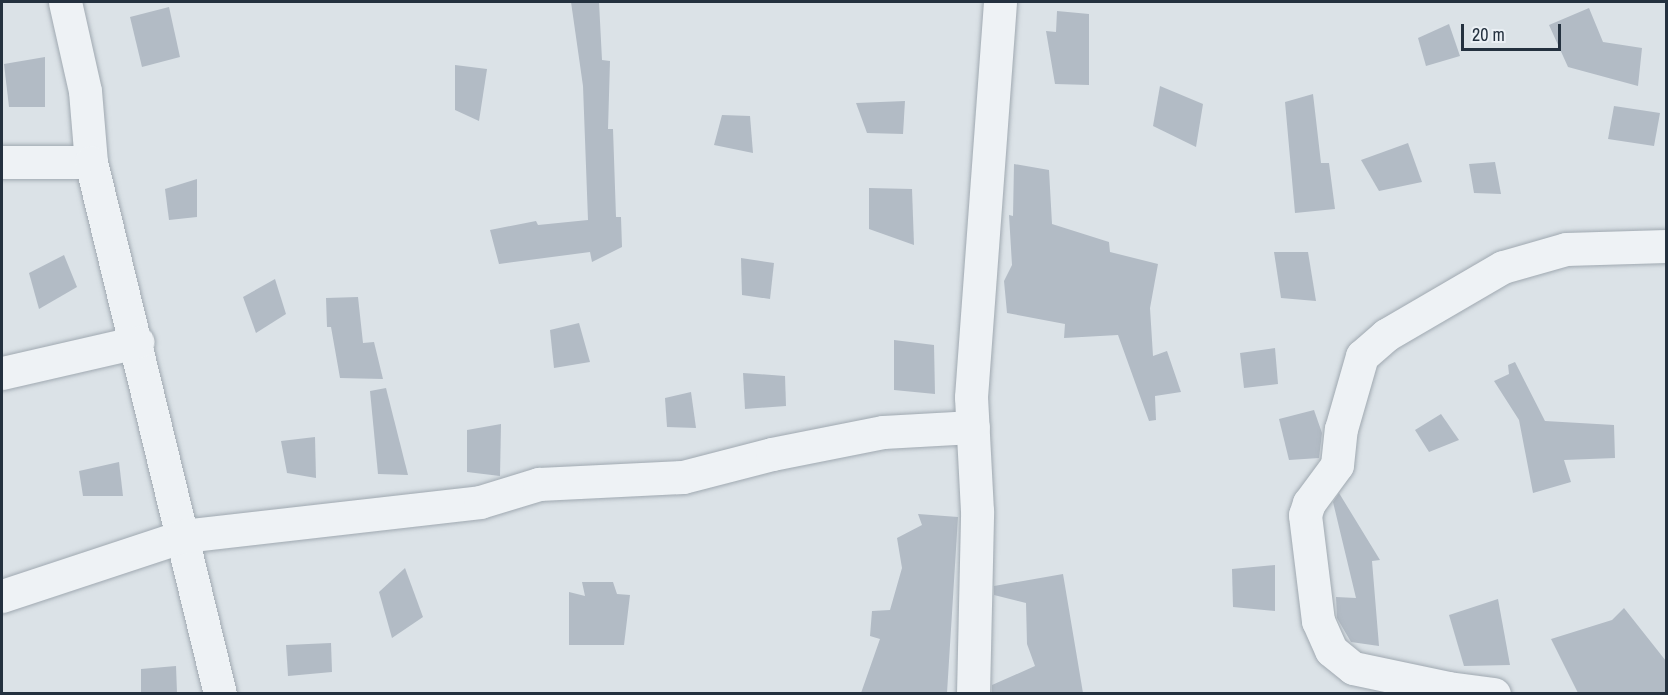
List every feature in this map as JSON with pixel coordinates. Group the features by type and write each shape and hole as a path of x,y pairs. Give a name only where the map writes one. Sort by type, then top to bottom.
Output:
{"street":[{"path":"65,2 85,91 91,162 137,342 220,693"},
{"path":"973,693 977,511 971,397 1000,2"},
{"path":"2,162 91,162"},
{"path":"1494,693 1448,688 1353,668 1331,650 1318,621 1305,515 1309,503 1337,465 1341,429 1362,356 1386,335 1503,267 1566,249 1666,246"},
{"path":"2,373 137,342"},
{"path":"2,596 183,536 480,502 539,484 683,477 772,454 883,432 973,427"}],"building":[{"path":"571,2 599,2 602,60 610,61 608,129 613,129 616,217 621,217 622,247 592,262 590,252 499,264 490,230 536,221 538,225 588,220 583,86"},
{"path":"169,7 180,57 142,67 130,17"},
{"path":"1589,8 1603,42 1642,48 1638,86 1568,67 1549,25"},
{"path":"1057,11 1089,14 1089,85 1055,84 1046,31 1056,32"},
{"path":"1449,24 1460,56 1426,66 1418,38"},
{"path":"45,57 45,107 9,107 4,64"},
{"path":"455,65 487,69 479,121 455,110"},
{"path":"1160,86 1203,104 1196,147 1153,126"},
{"path":"1313,94 1321,163 1329,163 1335,209 1295,213 1285,102"},
{"path":"905,101 903,134 867,133 856,103"},
{"path":"1614,106 1660,113 1654,146 1608,139"},
{"path":"722,115 750,116 753,153 714,145"},
{"path":"1408,143 1422,182 1379,191 1361,160"},
{"path":"1495,162 1501,194 1474,193 1469,164"},
{"path":"1014,164 1049,170 1052,224 1109,242 1110,252 1158,264 1150,308 1153,356 1167,351 1181,392 1155,396 1156,420 1149,421 1118,335 1064,338 1065,324 1007,313 1004,281 1012,265 1009,215 1013,216"},
{"path":"197,179 197,217 169,220 165,189"},
{"path":"869,188 912,189 914,245 869,229"},
{"path":"1274,252 1308,252 1316,301 1281,298"},
{"path":"64,255 77,287 39,309 29,273"},
{"path":"741,258 774,263 770,299 742,295"},
{"path":"275,279 286,314 256,333 243,297"},
{"path":"358,297 363,343 374,342 383,379 340,378 331,327 327,327 326,298"},
{"path":"579,323 590,362 554,368 550,330"},
{"path":"894,340 934,345 935,394 894,390"},
{"path":"1275,348 1278,384 1244,388 1240,353"},
{"path":"1515,362 1545,421 1614,425 1615,458 1564,460 1571,482 1533,493 1519,420 1494,381 1509,374 1508,365"},
{"path":"743,373 785,376 786,406 745,409"},
{"path":"386,388 408,475 378,474 370,391"},
{"path":"691,392 696,428 667,427 665,398"},
{"path":"1314,410 1322,433 1319,458 1289,460 1279,419"},
{"path":"1441,414 1459,440 1429,452 1415,430"},
{"path":"501,424 500,476 467,472 467,430"},
{"path":"315,437 316,478 287,473 281,441"},
{"path":"119,462 123,496 83,496 79,471"},
{"path":"1339,493 1380,560 1372,561 1379,646 1351,642 1337,618 1336,597 1356,598 1333,502"},
{"path":"918,514 958,517 947,693 861,693 880,639 870,636 872,611 890,610 902,568 897,538 922,525"},
{"path":"1275,565 1275,611 1233,607 1232,569"},
{"path":"405,568 423,617 392,638 379,592"},
{"path":"1063,574 1083,693 992,693 992,685 1035,666 1027,644 1026,603 994,595 994,586"},
{"path":"582,582 613,582 617,594 630,595 624,645 569,645 569,592 585,596"},
{"path":"1498,599 1510,665 1464,666 1449,615"},
{"path":"1624,608 1666,661 1666,693 1578,693 1551,639 1612,620"},
{"path":"331,643 332,672 288,676 286,645"},
{"path":"176,666 177,693 141,693 141,669"}]}
